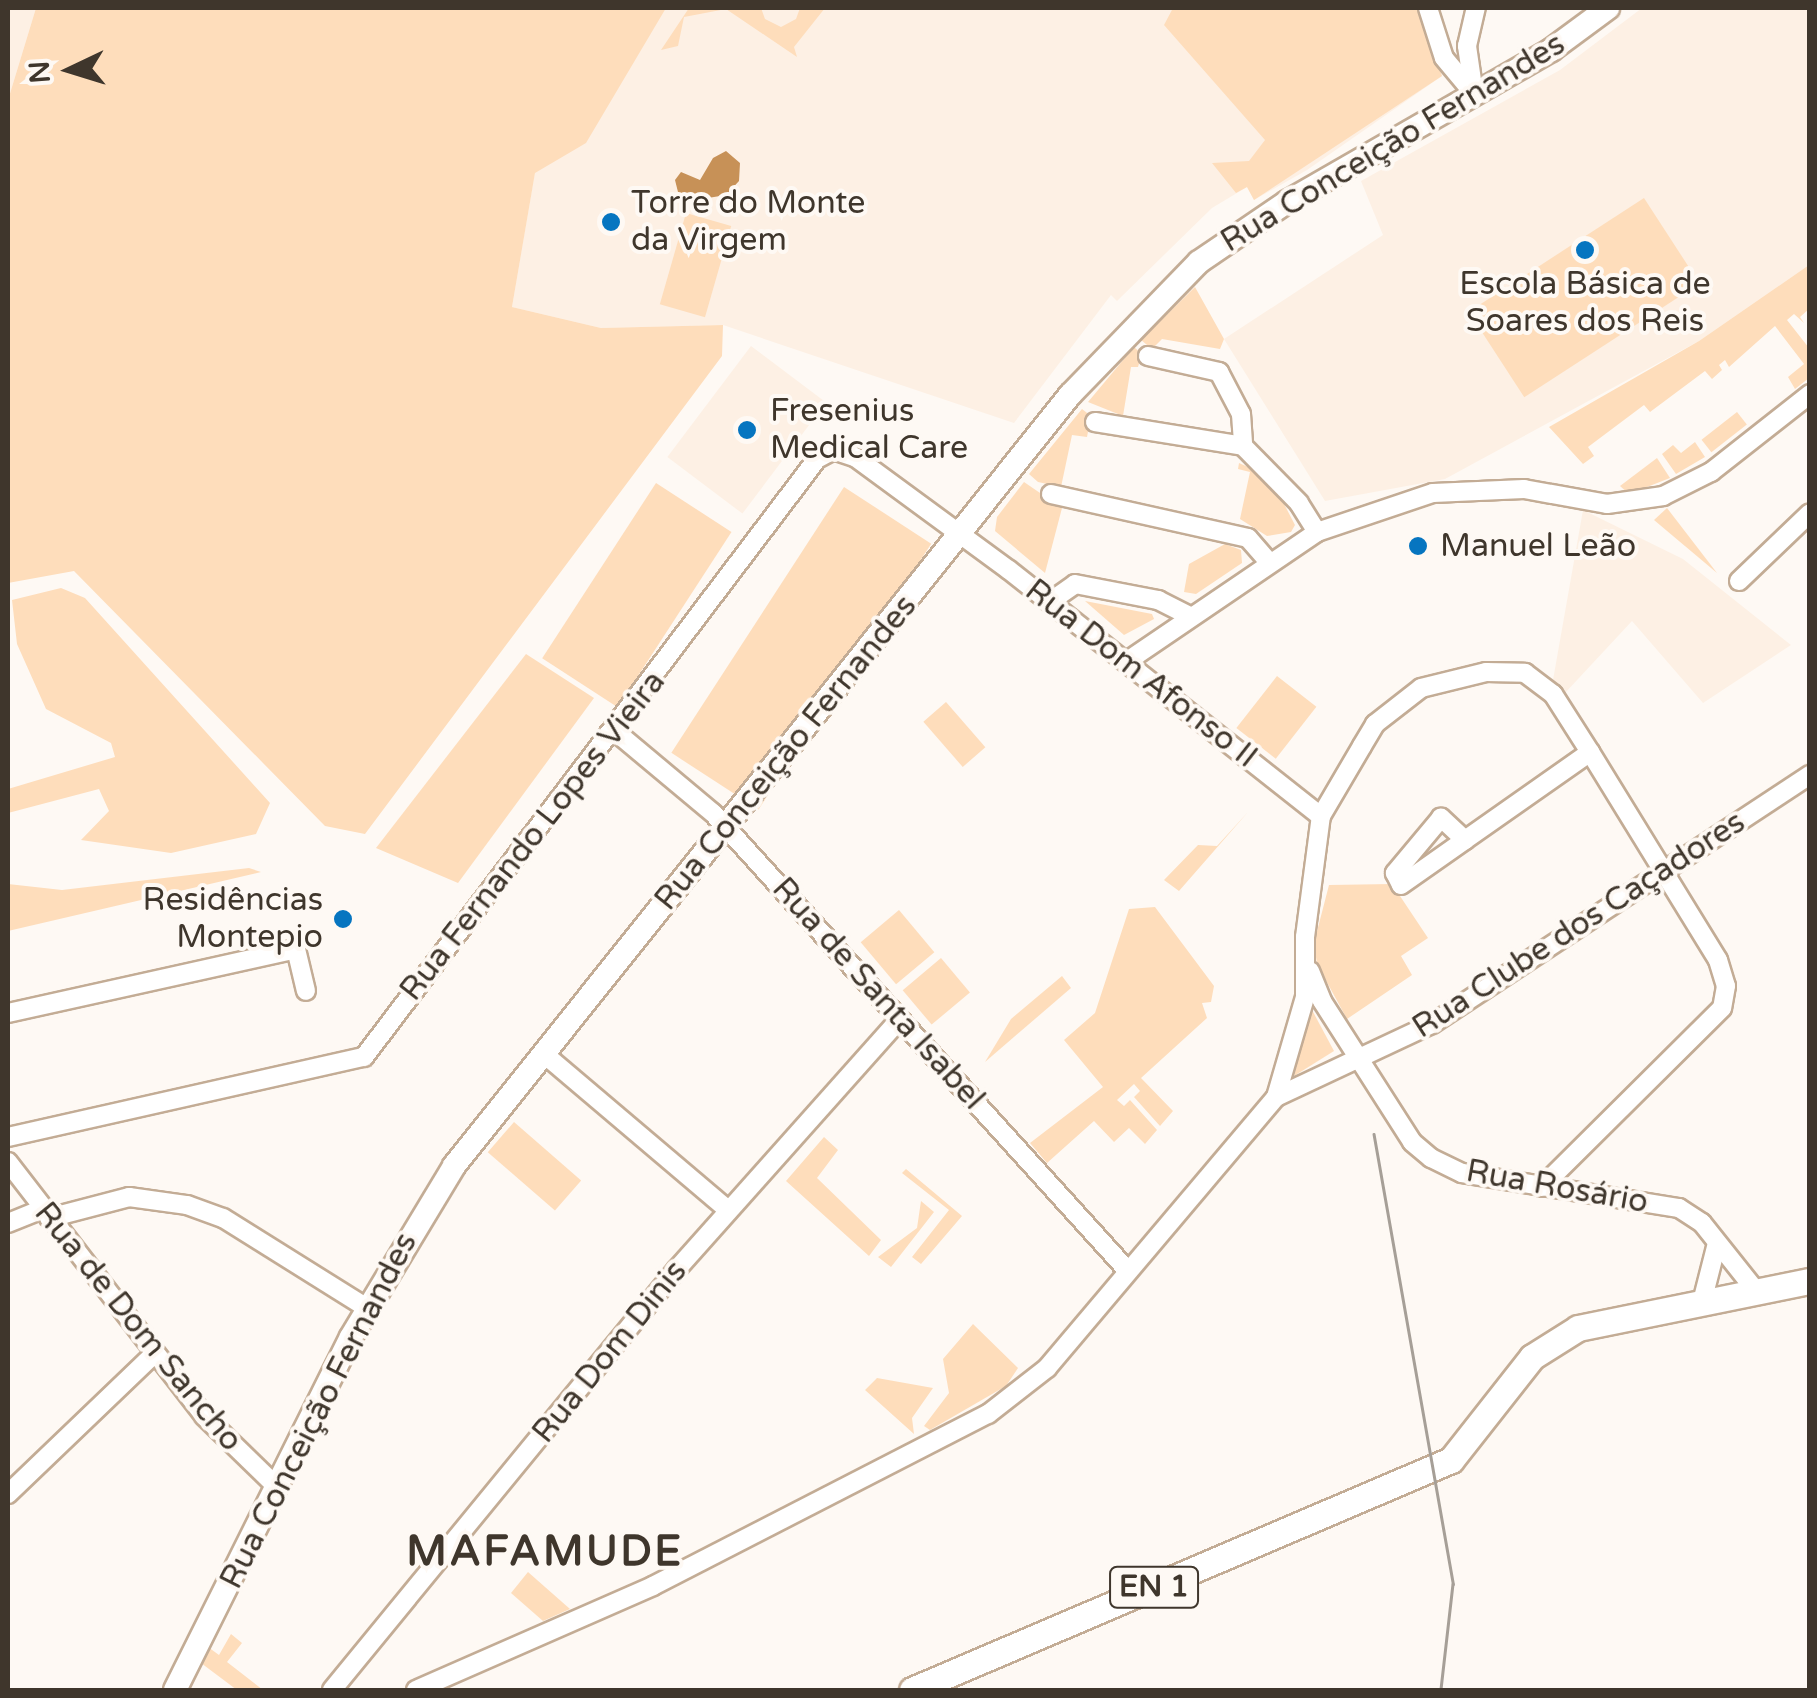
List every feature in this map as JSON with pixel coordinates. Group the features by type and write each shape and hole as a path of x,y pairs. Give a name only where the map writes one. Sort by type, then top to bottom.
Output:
{"main road":[{"name":"Rua Conceição Fernandes","path":"175,1690 367,1308 454,1166 1115,344 1199,262 1287,202 1551,50 1608,8"},
{"name":"EN 1","path":"912,1690 1450,1460 1523,1368 1556,1339 1578,1328 1810,1281"}],"street":[{"path":"1428,8 1444,58 1474,94"},
{"path":"1474,94 1467,46 1476,8"},
{"path":"1148,356 1220,372 1241,414 1243,446"},
{"path":"1126,662 1317,532 1433,493 1524,489 1607,504 1663,496 1711,472 1810,394"},
{"path":"1096,422 1243,446 1299,503 1317,532"},
{"name":"Rua Fernando Lopes Vieira","path":"8,1138 364,1057 826,453 855,457 959,534"},
{"path":"1051,494 1248,538 1269,562"},
{"path":"1739,581 1810,513"},
{"name":"Rua Dom Afonso II","path":"959,534 1322,816"},
{"path":"1050,601 1075,584 1158,600 1190,616"},
{"name":"Rua Rosário","path":"1542,1186 1726,998 1718,960 1553,694 1526,673 1486,672 1421,688 1375,724 1322,816 1305,937 1308,966 1322,1001 1412,1142 1431,1158 1462,1173 1542,1186 1679,1208 1702,1222 1716,1247 1756,1291"},
{"name":"Rua de Santa Isabel","path":"616,732 726,828 897,1022 1128,1270"},
{"path":"1465,840 1590,752"},
{"name":"Rua Clube dos Caçadores","path":"416,1690 653,1586 988,1414 1047,1368 1276,1097 1432,1024 1810,775"},
{"path":"8,1013 296,949 306,992"},
{"name":"Rua Rosário","path":"1276,1097 1308,966"},
{"name":"Rua Dom Dinis","path":"332,1690 728,1210 897,1022"},
{"path":"544,1054 728,1210"},
{"name":"Rua de Dom Sancho","path":"8,1162 154,1354 226,1440 275,1485"},
{"path":"8,1223 129,1198 187,1205 223,1218 367,1308"},
{"path":"1702,1302 1716,1247"},
{"path":"8,1494 154,1354"}],"shaded area":[{"path":"8,8 36,8 8,100"},
{"path":"36,8 666,8 586,143 535,173 512,307 601,328 723,325 722,356 365,834 325,826 74,571 8,583 8,100"},
{"path":"591,8 1420,8 1442,76 1307,170 1254,200 1247,187 1212,208 1117,301 1111,295 1014,423 723,325 601,328 512,307 535,172"},
{"path":"689,8 761,8 765,19 781,27 796,19 800,8 825,8 794,47 797,57 726,9 684,17 678,46 661,50"},
{"path":"1173,8 1420,8 1442,76 1254,200 1247,187 1236,193 1212,163 1249,161 1265,140 1164,25"},
{"name":"Escola Básica de Soares dos Reis","path":"1642,8 1809,8 1809,265 1699,341 1445,479 1325,501 1224,339 1383,235 1361,181 1560,70"},
{"path":"726,151 740,163 739,181 726,195 690,201 678,192 675,180 681,172 700,180 713,158"},
{"path":"1644,198 1700,284 1524,397 1469,312"},
{"path":"686,213 731,226 705,317 660,304"},
{"path":"1809,265 1809,309 1800,317 1804,323 1794,314 1787,320 1809,348 1809,378 1795,389 1788,377 1804,364 1775,326 1729,367 1725,360 1719,365 1722,370 1712,379 1705,371 1650,412 1644,405 1588,447 1594,456 1583,464 1549,427 1699,341"},
{"path":"1195,287 1224,339 1220,349 1162,339 1152,349 1141,340"},
{"name":"Fresenius Medical Care","path":"751,346 826,403 742,514 667,457"},
{"path":"1134,347 1142,354 1138,367 1131,367 1123,416 1088,402"},
{"path":"1082,409 1091,416 1087,437 1072,435 1061,487 1038,482 1029,474"},
{"path":"1737,412 1747,425 1711,452 1702,440"},
{"path":"1695,442 1705,457 1676,474 1662,454 1673,445 1681,453"},
{"path":"1657,458 1670,478 1629,494 1620,486"},
{"path":"1239,463 1248,467 1283,502 1295,525 1291,532 1267,536 1240,519 1250,472 1238,469"},
{"path":"1024,482 1062,508 1045,573 995,531 997,517"},
{"path":"656,483 731,532 618,707 542,658"},
{"path":"844,487 931,544 759,810 671,753"},
{"path":"1667,508 1717,573 1654,520"},
{"path":"1583,510 1683,559 1791,645 1703,703 1632,621 1565,693 1553,680"},
{"path":"1225,544 1241,550 1242,563 1196,594 1184,592 1189,564"},
{"path":"61,588 85,598 270,803 256,834 171,853 81,840 109,811 99,789 8,813 8,789 115,757 111,743 46,709 17,644 12,600"},
{"path":"1085,601 1152,614 1154,619 1124,635"},
{"path":"526,654 594,698 458,883 376,848"},
{"path":"1277,676 1316,707 1276,759 1236,728"},
{"path":"946,702 985,747 963,767 923,722"},
{"path":"1248,812 1179,891 1164,880 1198,845 1217,846"},
{"path":"249,868 261,872 8,931 8,884 62,890"},
{"path":"1392,884 1428,938 1401,956 1412,975 1347,1019 1317,964 1314,943 1329,885"},
{"path":"1155,907 1214,986 1211,1002 1202,1003 1207,1018 1141,1078 1173,1111 1160,1126 1134,1097 1140,1091 1134,1084 1117,1100 1124,1106 1130,1100 1157,1130 1145,1144 1129,1128 1114,1142 1094,1121 1047,1163 1030,1143 1103,1087 1064,1040 1095,1013 1129,909"},
{"path":"899,910 934,952 896,984 861,942"},
{"path":"941,958 970,992 932,1025 903,990"},
{"path":"1062,976 1071,988 985,1062 1011,1019"},
{"path":"1310,1010 1334,1051 1294,1076"},
{"path":"514,1122 581,1180 555,1211 488,1152"},
{"path":"824,1137 838,1150 817,1178 881,1240 869,1256 786,1181"},
{"path":"906,1169 962,1216 921,1264 912,1257 949,1210 902,1173"},
{"path":"921,1201 934,1212 891,1267 878,1257 917,1228"},
{"path":"973,1324 1018,1368 1006,1386 930,1430 924,1426 949,1393 943,1359"},
{"path":"877,1378 933,1388 912,1418 914,1434 865,1390"},
{"path":"528,1572 570,1609 543,1621 511,1593"},
{"path":"231,1634 242,1643 227,1662 263,1690 237,1690 201,1663 208,1647 219,1655"}],"tram line":[{"path":"1374,1134 1453,1584 1441,1690"}],"place":[{"name":"Torre do Monte da Virgem","path":"611,222"},
{"name":"Escola Básica de Soares dos Reis","path":"1585,250"},
{"name":"Fresenius Medical Care","path":"747,430"},
{"name":"Manuel Leão","path":"1418,546"},
{"name":"Residências Montepio","path":"343,919"}],"district":[{"name":"MAFAMUDE","path":"545,1552"}]}
